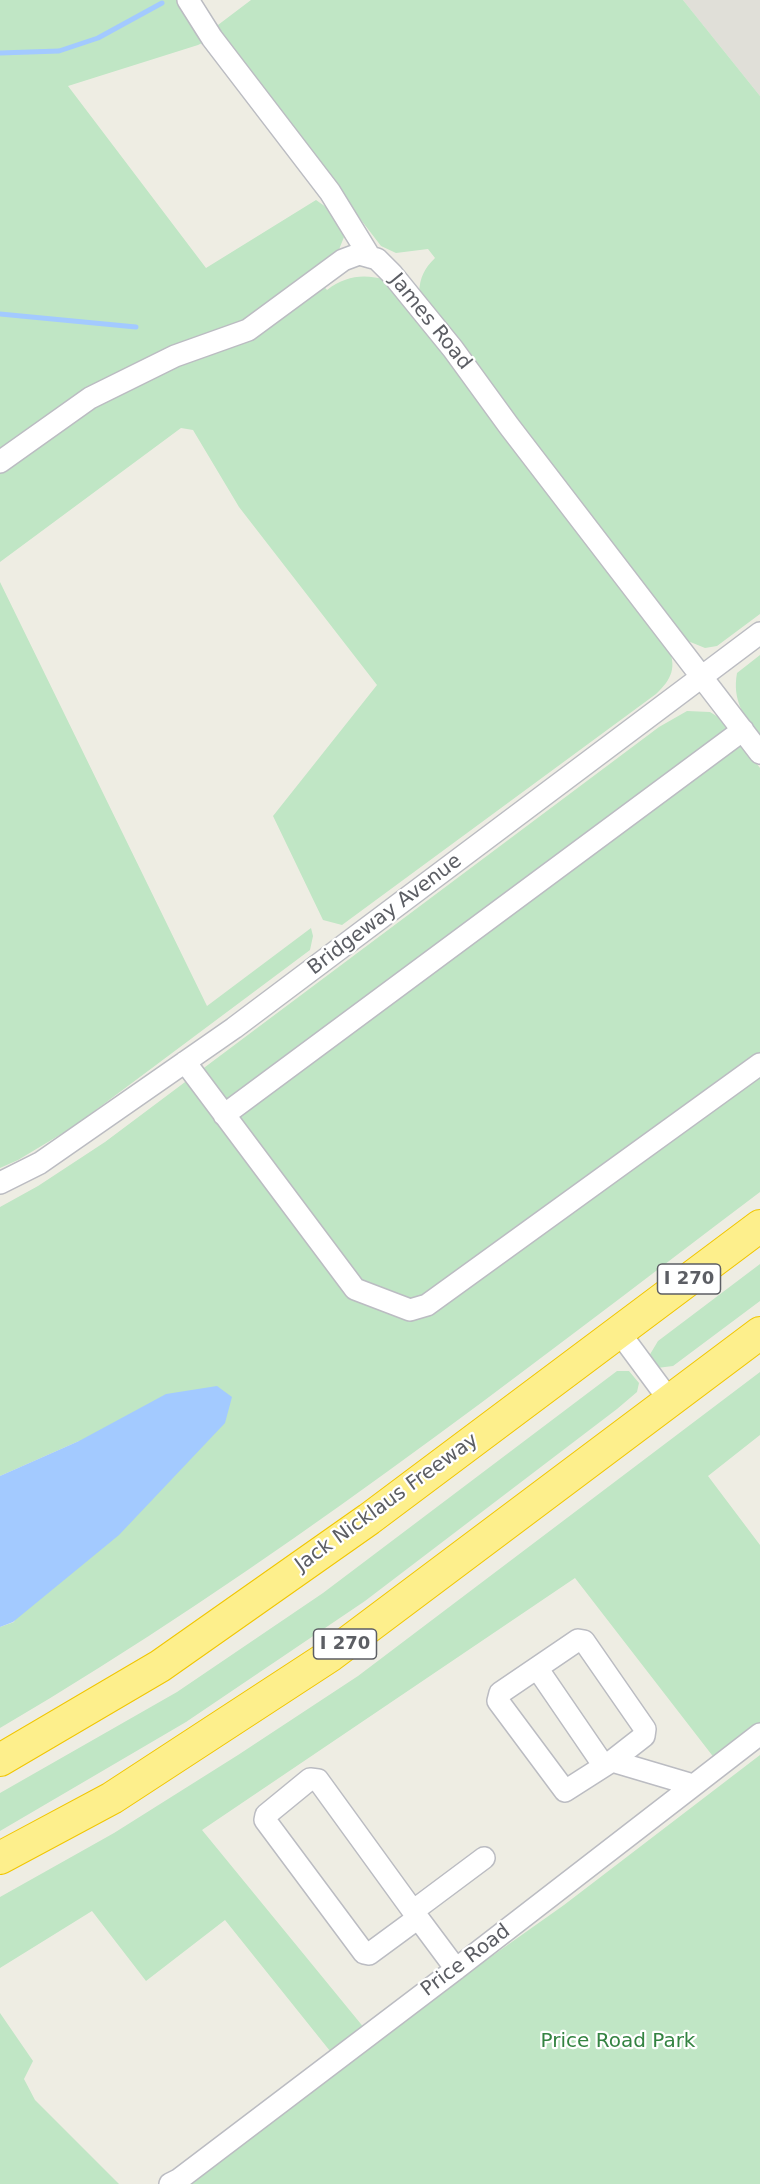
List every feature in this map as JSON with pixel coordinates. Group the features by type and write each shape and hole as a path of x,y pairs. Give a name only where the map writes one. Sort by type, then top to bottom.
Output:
{"highway":[{"name":"Jack Nicklaus Freeway","path":"0,1760 160,1666 369,1519 760,1226"},
{"name":"I 270","path":"0,1858 112,1798 331,1655 760,1333"}],"street":[{"name":"James Road","path":"188,0 212,38 330,192 370,257 376,259 392,274 417,305 760,753"},
{"path":"200,0 209,0"},
{"path":"0,462 90,398 175,356 248,330 342,260 359,254 370,257"},
{"name":"Bridgeway Avenue","path":"0,1183 40,1163 234,1028 760,633"},
{"path":"224,1115 743,730"},
{"path":"185,1062 355,1289 410,1310 428,1305 760,1064"},
{"path":"619,1332 670,1401"},
{"path":"578,1640 584,1641 645,1729 644,1736 565,1791 498,1701 500,1693 537,1668 578,1640"},
{"path":"537,1668 608,1763 693,1785"},
{"name":"Price Road","path":"170,2184 273,2109 760,1734"},
{"path":"456,1969 416,1914 318,1780 310,1779 266,1815 265,1820 364,1953 369,1954 416,1914 484,1858"}],"shaded area":[{"path":"683,0 760,0 760,96"}],"green space":[{"path":"0,0 188,0 212,38 198,45 68,86 206,268 316,200 333,212 344,237 338,252 312,273 327,290 342,281 356,277 387,280 668,647 671,654 672,667 669,678 656,694 342,925 323,920 273,816 377,685 239,507 193,430 181,428 0,562"},
{"path":"251,0 683,0 760,96 760,614 717,646 705,648 683,639 419,293 423,274 435,258 428,249 396,253 381,246 214,28"},
{"path":"0,582 207,1006 311,928 313,936 310,950 73,1127 18,1160 0,1168"},
{"path":"760,655 760,737 741,708 736,683 737,673"},
{"path":"687,711 710,712 723,720 760,768 760,1192 482,1402 293,1539 99,1668 0,1728 0,1627 14,1622 79,1441 0,1476 0,1207 38,1186 105,1142 659,727"},
{"path":"760,1264 760,1301 673,1366 657,1368 649,1356 658,1341"},
{"path":"617,1371 629,1371 639,1383 637,1392 365,1601 186,1722 0,1831 0,1793 177,1692 323,1593"},
{"path":"760,1372 760,1435 708,1476 760,1545 760,1725 715,1759 575,1578 202,1830 365,2029 334,2056 225,1920 146,1981 92,1911 0,1968 0,1897 114,1833 358,1676"},
{"name":"Price Road Park","path":"760,1755 760,2184 170,2184 564,1905"},
{"path":"0,2013 33,2061 24,2079 35,2100 119,2184 0,2184"}],"water":[{"path":"217,1386 232,1397 225,1423 119,1535 13,1622 0,1627 0,1476 79,1441 166,1394"}],"waterway":[{"path":"0,53 59,51 98,38 162,3"},
{"path":"0,314 136,327"}]}
